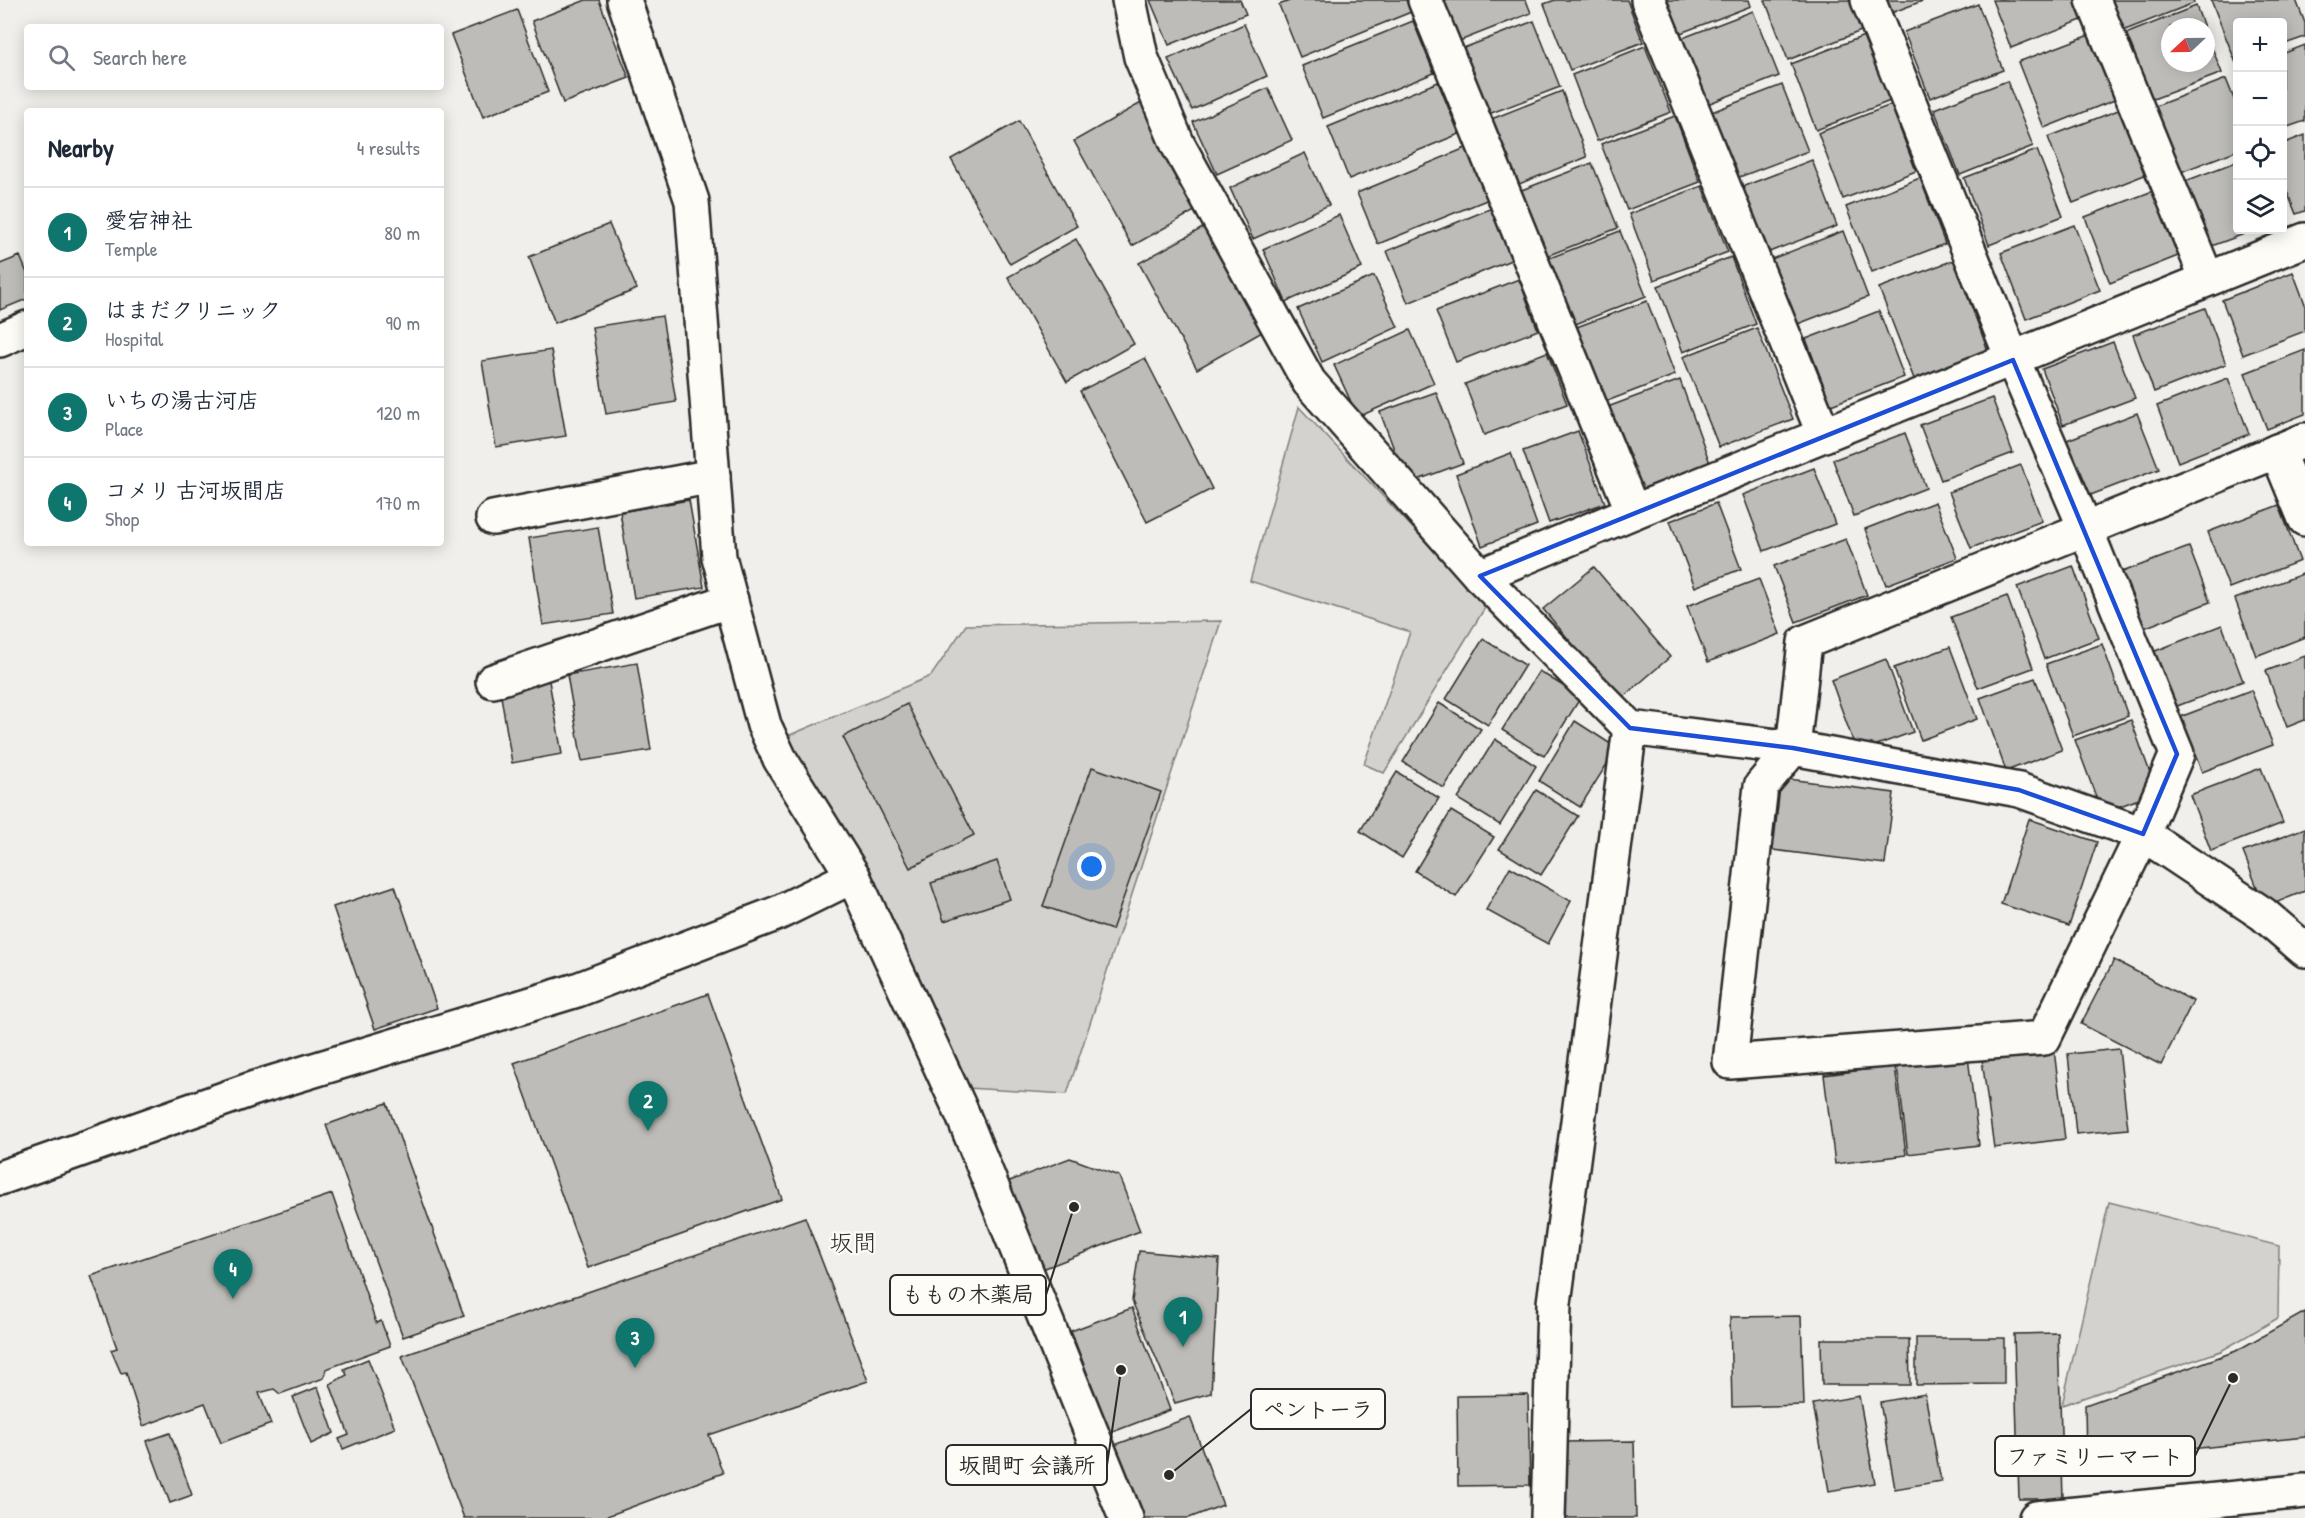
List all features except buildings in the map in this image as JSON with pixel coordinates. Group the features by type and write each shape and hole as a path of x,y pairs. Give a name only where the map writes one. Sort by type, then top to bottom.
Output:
{"street":[{"path":"624,0 692,201 719,557 764,725 780,759 853,876 962,1113 1126,1518"},
{"path":"1129,0 1141,57 1178,145 1309,382 1480,576 1630,728 1793,748 2019,790 2143,834 2264,914 2305,950"},
{"path":"1425,0 1633,512"},
{"path":"1648,0 1824,435"},
{"path":"1868,0 2013,360 2086,530 2177,753 2143,834 2044,1038 1730,1062 1761,786 1793,748 1805,642 2086,530 2291,446 2305,519"},
{"path":"2093,0 2207,279"},
{"path":"1480,576 2305,240"},
{"path":"0,340 24,329"},
{"path":"493,518 713,476"},
{"path":"493,681 731,600"},
{"path":"1548,1518 1554,1303 1630,728"},
{"path":"0,1178 255,1088 577,990 778,913 853,876"},
{"path":"2036,1518 2305,1491"}],"highlighted area":[{"path":"2013,360 2177,754 2143,834 2019,790 1793,748 1630,728 1480,576"}],"shaded area":[{"path":"1299,407 1486,606 1384,773 1364,764 1410,632 1250,581"},
{"path":"1221,621 1067,1094 967,1088 783,738 931,676 966,625"},
{"path":"2109,1202 2279,1246 2278,1318 2221,1351 2062,1405"}],"place":[{"name":"はまだクリニック","path":"648,1131"},
{"name":"ももの木薬局","path":"1074,1207"},
{"name":"コメリ 古河坂間店","path":"233,1299"},
{"name":"愛宕神社","path":"1183,1347"},
{"name":"いちの湯古河店","path":"635,1368"},
{"name":"坂間町 会議所","path":"1121,1370"},
{"name":"ファミリーマート","path":"2233,1378"},
{"name":"ペントーラ","path":"1169,1475"}],"district":[{"name":"坂間","path":"853,1242"}]}
